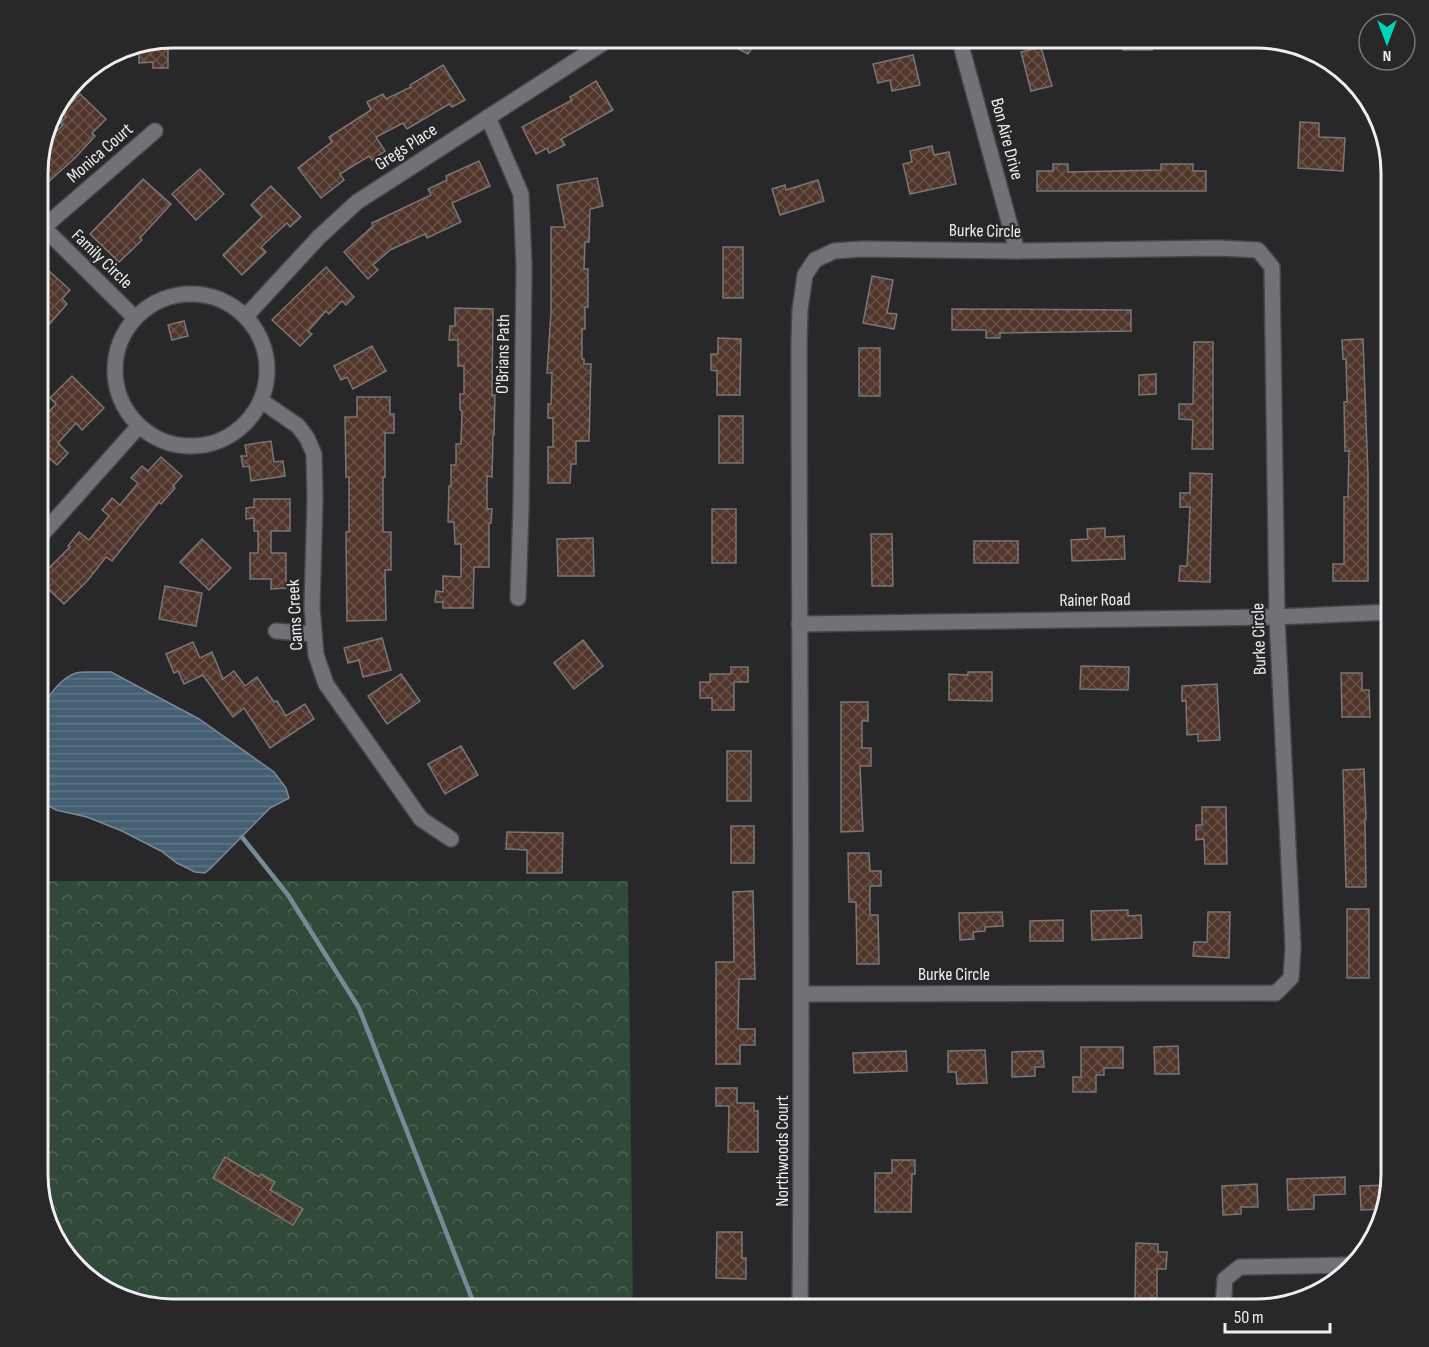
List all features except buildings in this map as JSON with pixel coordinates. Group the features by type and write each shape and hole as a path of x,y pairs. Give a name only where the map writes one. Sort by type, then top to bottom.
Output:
{"street":[{"name":"Gregs Place","path":"246,316 320,237 357,202 595,48"},
{"name":"Bon Aire Drive","path":"962,48 1017,251"},
{"name":"O'Brians Path","path":"488,117 521,194 524,301 518,598"},
{"name":"Monica Court","path":"48,218 155,131"},
{"name":"Family Circle","path":"48,234 135,318"},
{"name":"Burke Circle","path":"1218,248 1258,250 1272,267 1277,617 1293,947 1291,978 1276,993 802,994 799,342 800,310 806,275 815,260 834,251 861,249 1017,251 1218,248"},
{"path":"181,293 215,296 239,309 246,316 259,332 269,370 263,402 246,425 207,445 179,446 159,439 139,426 123,405 114,375 115,359 121,339 143,309 160,299 181,293"},
{"name":"Cams Creek","path":"263,402 298,426 307,438 314,454 312,608 316,655 327,684 421,819 451,839"},
{"path":"48,528 139,426"},
{"name":"Rainer Road","path":"799,624 1277,617 1381,612"},
{"path":"276,631 314,634"},
{"name":"Northwoods Court","path":"800,1299 802,994"},
{"path":"1224,1299 1225,1279 1240,1267 1341,1265"}],"green space":[{"path":"48,881 628,881 633,1299 157,1298 125,1289 104,1278 85,1262 69,1243 52,1206 48,1182"}],"water":[{"path":"111,672 199,719 274,772 286,788 289,798 270,808 205,873 195,872 177,863 161,851 122,831 87,817 56,810 48,805 48,698 59,684 76,673"}],"waterway":[{"path":"242,837 288,895 359,1008 472,1299"}]}
